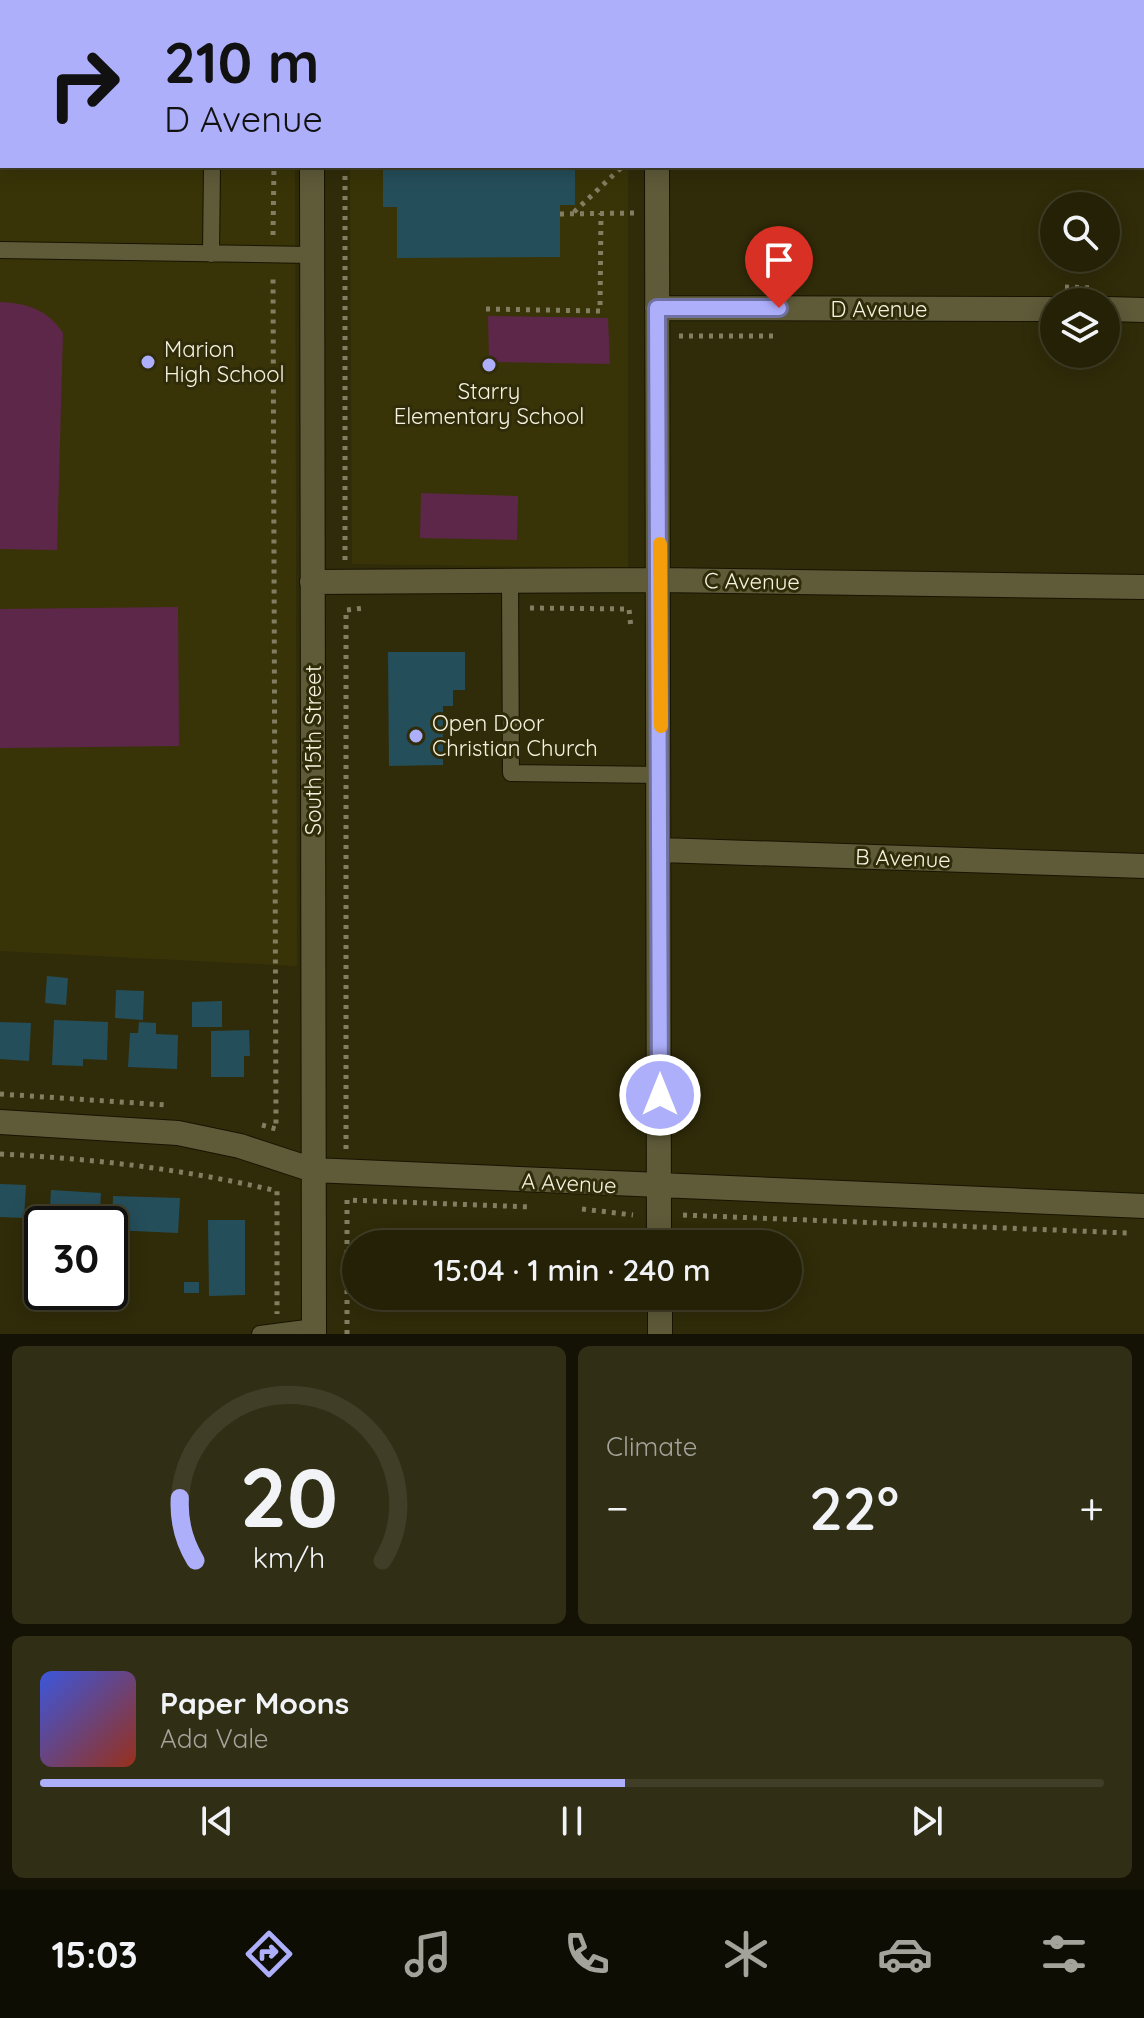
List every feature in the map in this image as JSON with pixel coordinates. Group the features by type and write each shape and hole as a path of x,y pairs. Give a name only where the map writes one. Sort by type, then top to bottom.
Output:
{"street":[{"name":"South 15th Street","path":"312,168 314,1331"},
{"path":"657,168 661,775 659,1230"},
{"name":"D Avenue","path":"657,308 1040,309"},
{"path":"1120,309 1144,310"},
{"name":"C Avenue","path":"312,582 660,580 1144,587"},
{"name":"B Avenue","path":"661,850 1144,866"},
{"name":"A Avenue","path":"0,1122 178,1133 240,1146 313,1170 1144,1206"},
{"path":"660,1310 660,1334"}],"lane":[{"path":"211,254 212,168"},
{"path":"0,250 312,255"},
{"path":"510,581 511,773 661,775"},
{"path":"260,1334 314,1331"}],"path":[{"path":"273,235 274,168"},
{"path":"345,168 345,567"},
{"path":"573,213 621,168"},
{"path":"486,309 600,311 601,213"},
{"path":"560,214 657,213"},
{"path":"251,1121 276,1129 273,273"},
{"path":"346,1150 346,610 371,607"},
{"path":"510,608 629,609 632,638"},
{"path":"0,1094 173,1106"},
{"path":"0,1154 134,1162 277,1191 278,1332"},
{"path":"347,1334 347,1200 538,1207"},
{"path":"569,1208 633,1215"},
{"path":"682,1215 1144,1233"}],"shaded area":[{"name":"Marion High School","path":"0,168 295,168 297,966 0,951"},
{"name":"Starry Elementary School","path":"350,168 628,168 628,568 352,564"},
{"path":"0,302 36,309 51,319 63,333 57,550 0,549"},
{"path":"488,316 608,318 610,364 489,362"},
{"path":"421,493 518,496 517,540 420,538"},
{"path":"178,607 179,746 0,748 0,609"}],"building":[{"path":"383,168 575,168 575,205 560,205 560,257 397,258 397,207 383,207"},
{"name":"Open Door Christian Church","path":"388,652 465,652 465,690 453,690 453,706 443,706 443,765 389,766"},
{"path":"47,976 68,978 66,1005 45,1003"},
{"path":"116,990 144,991 143,1020 115,1018"},
{"path":"222,1001 222,1027 192,1027 192,1002"},
{"path":"54,1020 108,1022 107,1060 83,1059 83,1066 52,1065"},
{"path":"0,1022 31,1023 29,1061 0,1059"},
{"path":"139,1022 156,1023 156,1034 178,1035 177,1069 128,1067 130,1033 138,1033"},
{"path":"249,1030 250,1056 244,1056 244,1077 211,1077 211,1031"},
{"path":"0,1184 26,1185 24,1218 0,1217"},
{"path":"51,1190 101,1193 100,1206 50,1206"},
{"path":"113,1196 180,1198 178,1233 128,1231 128,1206 113,1206"},
{"path":"208,1220 245,1220 245,1295 209,1296"},
{"path":"184,1282 199,1282 199,1293 184,1293"}],"slow traffic":[{"path":"660,544 661,726"}],"place":[{"name":"Marion High School","path":"148,362"},
{"name":"Starry Elementary School","path":"489,365"},
{"name":"Open Door Christian Church","path":"416,736"}],"route":[{"path":"660,1095 661,634 657,308 779,308"}]}
